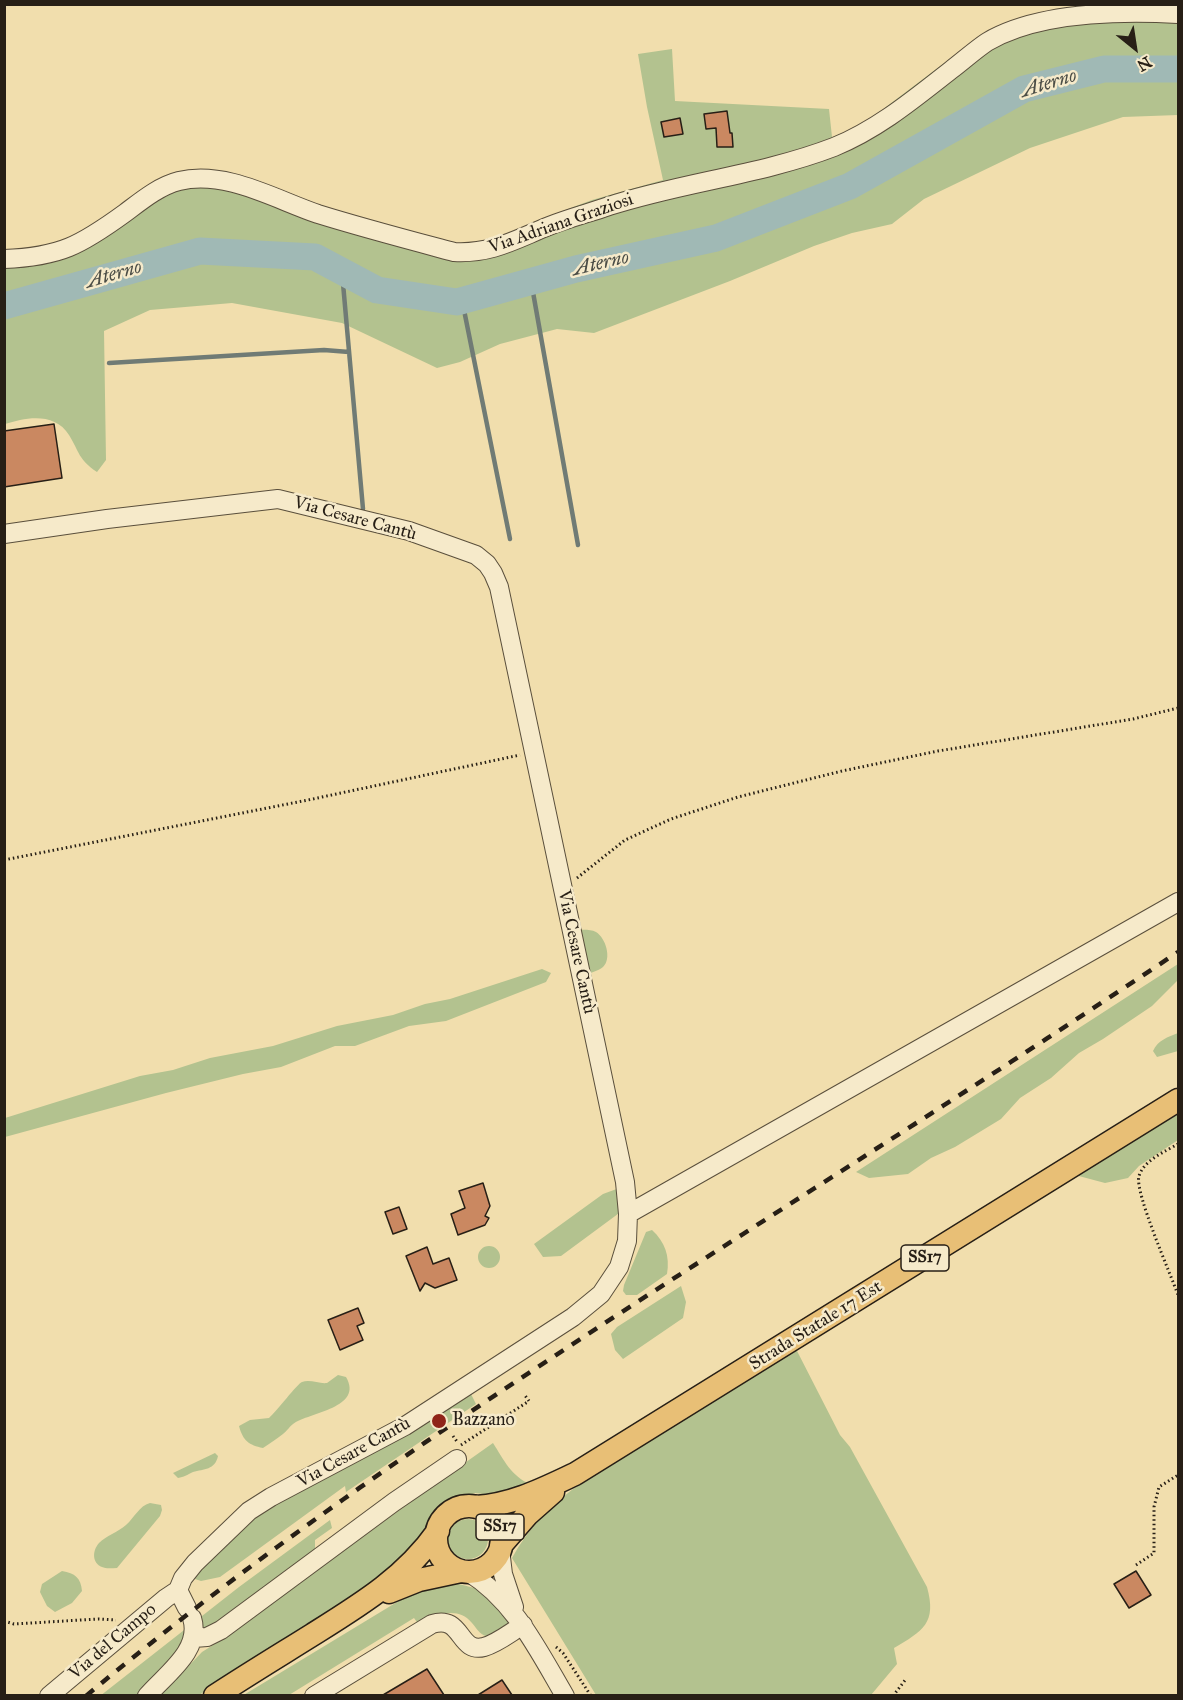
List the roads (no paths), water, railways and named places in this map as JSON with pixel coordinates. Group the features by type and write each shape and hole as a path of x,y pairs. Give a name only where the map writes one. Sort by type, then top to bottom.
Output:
{"main road":[{"name":"Strada Statale 17 Est","path":"476,1507 515,1501 575,1474 1179,1100"},
{"name":"Strada Statale 17 Est","path":"501,1547 527,1515 575,1474"},
{"name":"SS17","path":"215,1695 366,1602 410,1566 438,1531 444,1518 452,1511 466,1506 476,1507 486,1511 498,1523 502,1534 501,1547 488,1566 419,1580 366,1602"},
{"path":"438,1531 436,1541 441,1555 447,1563 465,1571"}],"street":[{"name":"Via Adriana Graziosi","path":"4,259 35,258 70,248 98,233 153,193 177,182 203,177 230,182 319,214 454,252 473,253 495,249 551,225 623,201 739,175 832,147 867,132 986,43 1008,31 1051,20 1130,12 1179,14"},
{"name":"Via Cesare Cantù","path":"4,534 106,519 278,499 409,531 476,555 487,564 494,573 499,587 625,1182 628,1214 627,1241 619,1267 609,1285 594,1301 399,1429 249,1511 195,1563 183,1578 178,1590"},
{"path":"628,1214 1179,902"},
{"path":"194,1638 221,1630 458,1453"},
{"path":"501,1547 503,1574 523,1625"},
{"path":"465,1571 497,1593 523,1625 566,1695"},
{"path":"147,1695 186,1653 194,1638 190,1613 178,1590"},
{"name":"Via del Campo","path":"49,1695 178,1590"},
{"path":"314,1695 432,1623 443,1621 450,1624 465,1642 478,1648 486,1647 523,1625"}],"waterway":[{"name":"Aterno","path":"4,306 200,251 315,257 377,290 457,302 576,269 716,238 850,186 1024,89 1104,69 1178,69"},
{"path":"342,272 363,509"},
{"path":"531,281 578,545"},
{"path":"462,300 510,539"},
{"path":"109,363 324,350 349,352"}],"railway":[{"path":"86,1696 221,1588 432,1438 576,1342 1178,952"}],"place":[{"name":"Bazzano","path":"439,1421"}]}
